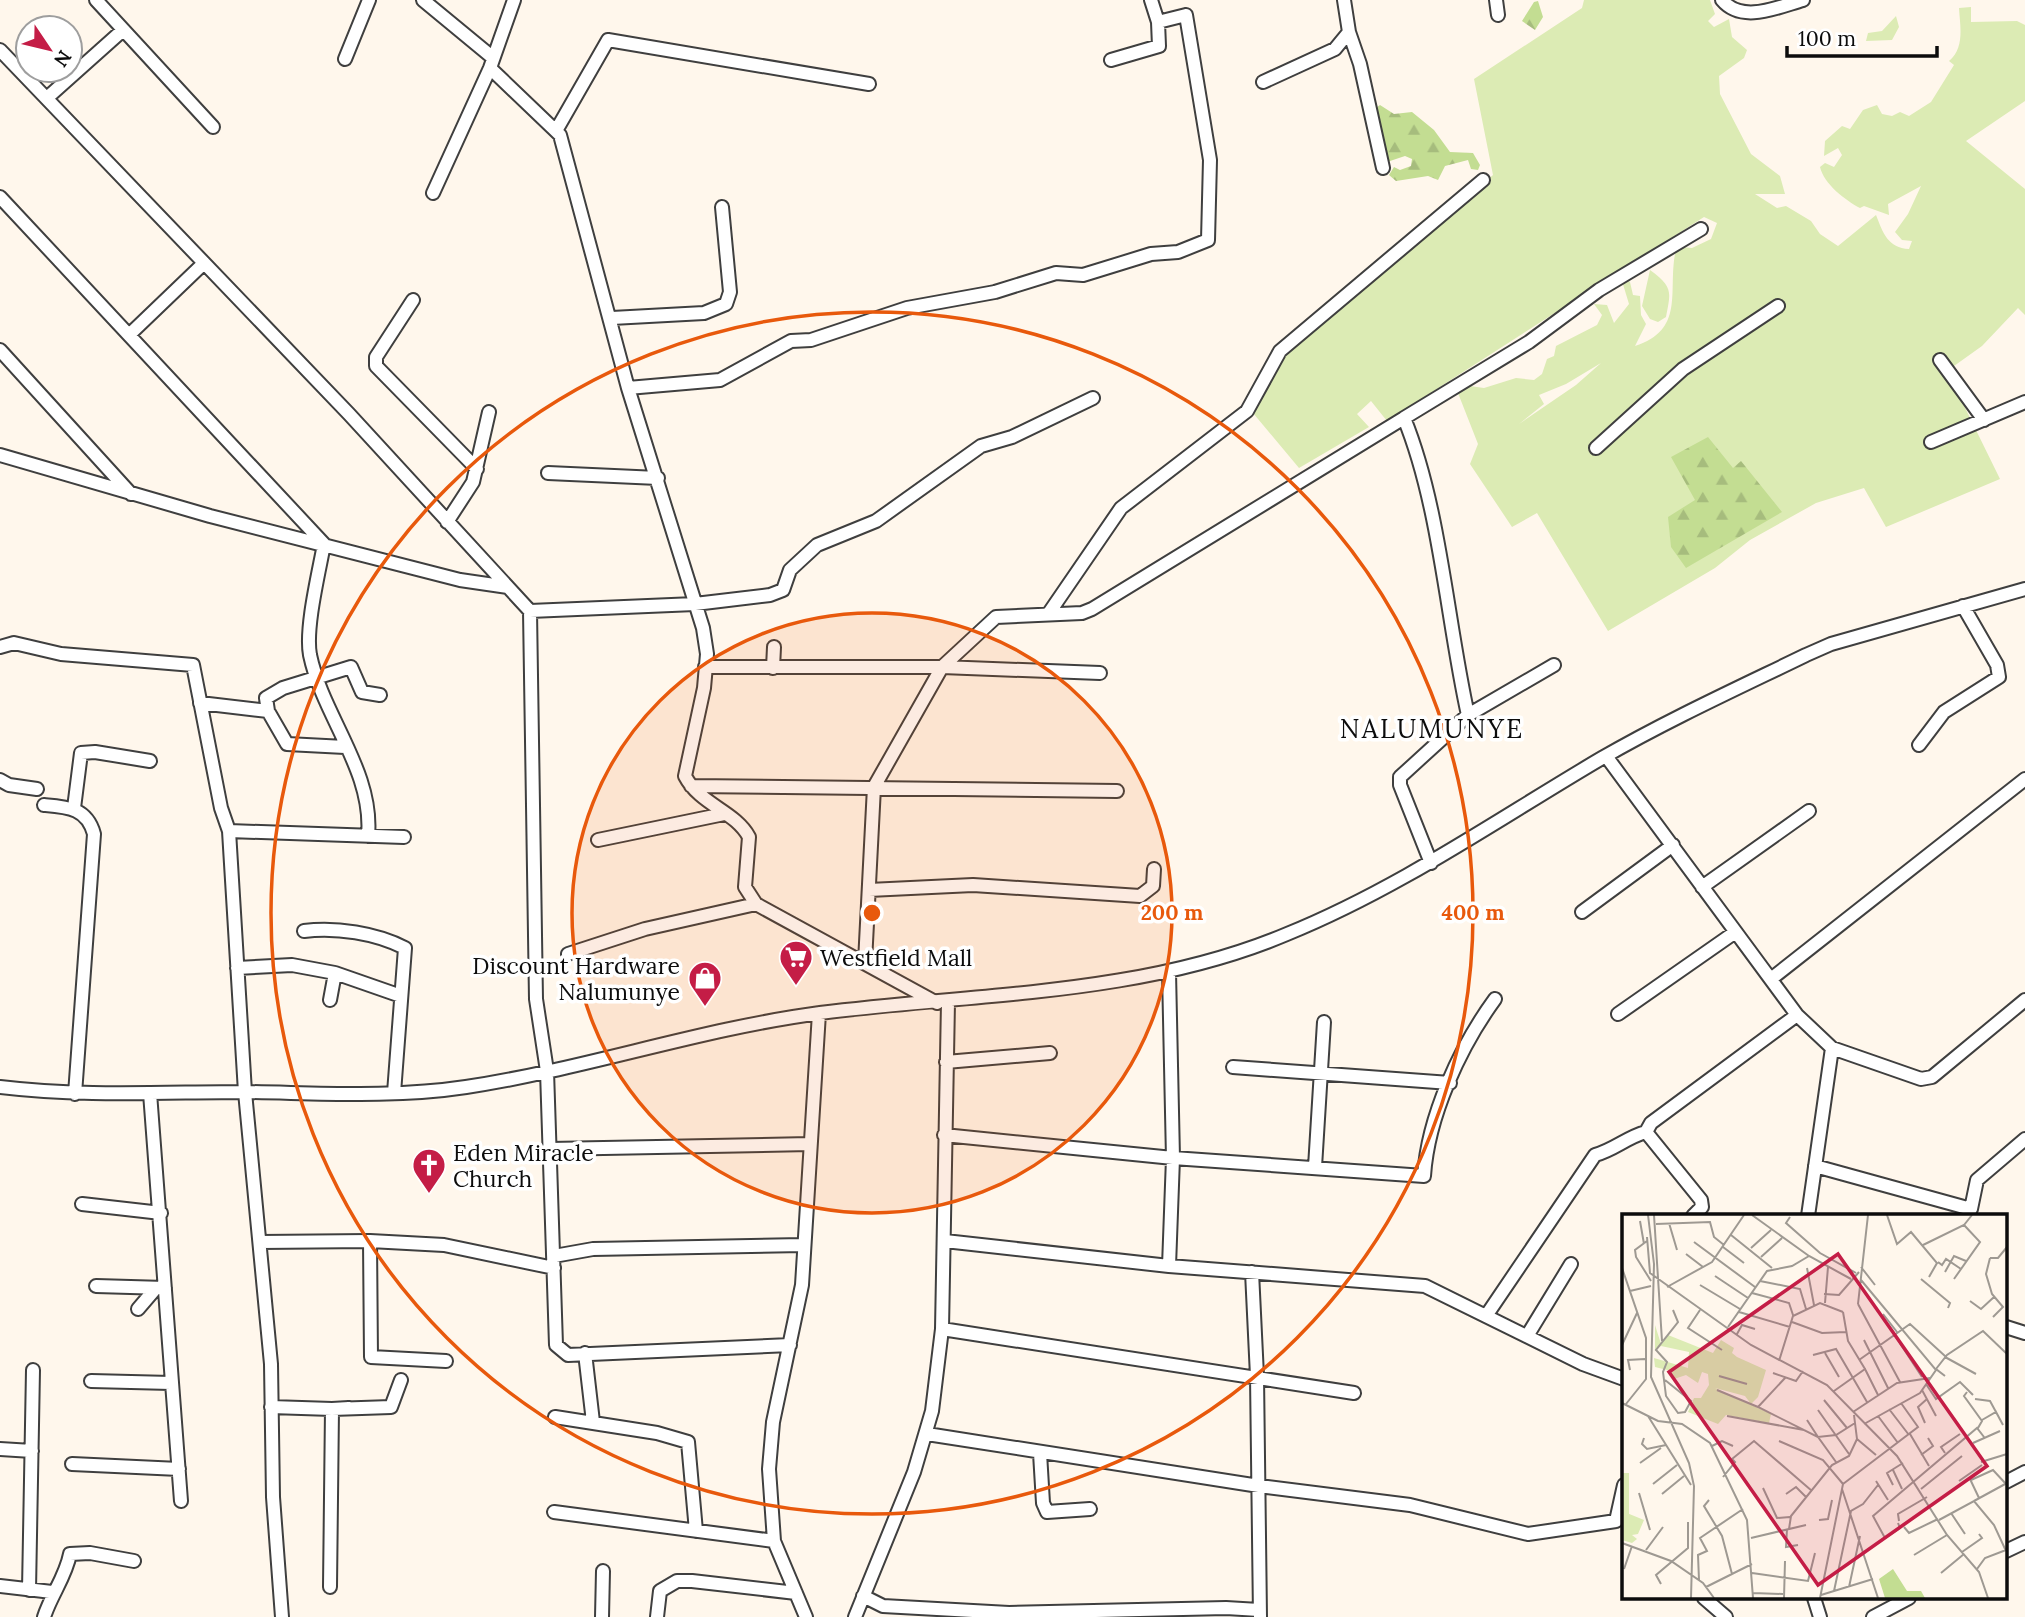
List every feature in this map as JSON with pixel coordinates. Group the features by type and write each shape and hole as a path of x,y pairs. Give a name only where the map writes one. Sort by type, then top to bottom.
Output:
{"street":[{"path":"96,0 213,127"},
{"path":"345,58 369,0"},
{"path":"423,0 557,129 612,318 628,388 658,478 706,643 699,713 685,768 691,786 745,830 749,837 745,887 756,904 942,1003"},
{"path":"433,193 491,63 514,0"},
{"path":"1111,60 1159,46 1158,22 1151,0"},
{"path":"1344,0 1349,32 1360,64 1383,168"},
{"path":"1496,0 1498,15"},
{"path":"1722,0 1740,13 1749,14 1803,0"},
{"path":"628,388 720,380 791,341 811,340 907,308 995,292 1056,273 1083,275 1151,254 1178,252 1208,240 1210,160 1186,15 1158,22"},
{"path":"48,97 122,30"},
{"path":"1263,82 1335,49 1349,32"},
{"path":"557,129 608,40 869,84"},
{"path":"0,50 48,97 203,264 349,414 530,611 536,999 547,1071 556,1345 568,1355 790,1345"},
{"path":"1049,613 1121,508 1247,411 1280,351 1483,180"},
{"path":"0,197 324,544"},
{"path":"612,318 704,313 726,304 730,292 722,207"},
{"path":"865,962 874,787 942,667 996,617 1082,613 1092,609 1529,342 1611,283 1701,229"},
{"path":"130,334 203,264"},
{"path":"413,300 374,362 477,469"},
{"path":"1596,448 1683,369 1778,306"},
{"path":"0,349 131,494"},
{"path":"1940,360 1984,420"},
{"path":"530,611 695,604 770,595 783,590 790,570 817,545 876,521 981,446 1012,437 1093,398"},
{"path":"1931,442 2025,402"},
{"path":"447,522 470,487 477,469 489,412"},
{"path":"1404,418 1412,438 1428,505 1468,715"},
{"path":"0,455 131,494 460,580 508,587"},
{"path":"548,473 658,478"},
{"path":"324,544 309,627 310,654 345,747 366,793 370,814 368,836"},
{"path":"0,1087 75,1094 394,1093 466,1087 547,1071 660,1043 819,1013 942,1003 1169,972 1235,954 1372,896 1606,756 1831,644 2025,589"},
{"path":"1919,744 1944,712 1999,677 1997,665 1963,606"},
{"path":"0,646 14,643 61,654 193,665 221,808 229,831 245,1092 271,1364 273,1497 282,1617"},
{"path":"773,668 774,647"},
{"path":"1431,863 1400,785 1400,777 1468,715 1554,665"},
{"path":"345,747 287,744 268,711 267,698 283,688 351,667 362,692 380,695"},
{"path":"705,667 942,667 1100,673"},
{"path":"201,703 268,711"},
{"path":"74,808 81,753 95,752 150,761"},
{"path":"1606,756 1797,1015 1832,1048 1921,1079 1932,1077 2025,1000"},
{"path":"1771,979 2025,779"},
{"path":"0,780 9,785 37,789"},
{"path":"691,786 1117,791"},
{"path":"44,805 74,808 88,819 94,834 75,1094"},
{"path":"1702,887 1809,811"},
{"path":"598,840 724,814"},
{"path":"229,831 404,837"},
{"path":"1582,912 1673,845"},
{"path":"869,890 973,885 1140,896 1153,886 1154,869"},
{"path":"568,954 645,929 756,904"},
{"path":"304,932 324,929 354,933 402,946 406,950 394,1093"},
{"path":"1618,1014 1734,933"},
{"path":"237,968 292,965 335,973 401,996"},
{"path":"1169,972 1173,1158 1169,1266"},
{"path":"330,1000 335,973"},
{"path":"944,1135 1173,1158 1424,1175 1429,1136 1450,1083 1474,1028 1495,999"},
{"path":"855,1617 891,1532 927,1434 942,1329 946,1062 942,1003"},
{"path":"806,1617 774,1541 769,1469 773,1422 800,1299 819,1013"},
{"path":"1486,1316 1595,1155 1610,1151 1629,1136 1646,1132 1651,1123 1797,1015"},
{"path":"1315,1167 1324,1021"},
{"path":"1808,1214 1832,1048"},
{"path":"946,1062 1050,1053"},
{"path":"1233,1067 1450,1083"},
{"path":"150,1093 161,1213 160,1288 172,1383 181,1501"},
{"path":"1646,1132 1702,1203 1694,1214"},
{"path":"1815,1166 1971,1209 1977,1180 2025,1139"},
{"path":"550,1149 810,1144"},
{"path":"82,1204 161,1213"},
{"path":"260,1242 370,1241 444,1245 554,1262 593,1248 777,1243 803,1245"},
{"path":"370,1241 371,1357 446,1361"},
{"path":"945,1241 1169,1266 1424,1286 1622,1378"},
{"path":"1527,1336 1571,1264"},
{"path":"863,1596 883,1606 1009,1613 1226,1608 1260,1614 1257,1376 1252,1272"},
{"path":"96,1286 160,1288"},
{"path":"138,1309 160,1288"},
{"path":"2008,1327 2025,1333"},
{"path":"942,1329 1354,1393"},
{"path":"585,1353 593,1422"},
{"path":"29,1590 33,1370"},
{"path":"271,1407 391,1407 401,1380"},
{"path":"91,1381 172,1383"},
{"path":"332,1409 349,1408"},
{"path":"330,1587 332,1409"},
{"path":"555,1417 593,1422 688,1442 696,1531"},
{"path":"927,1434 1259,1486 1410,1504 1528,1534 1620,1524 1622,1504"},
{"path":"0,1449 32,1451"},
{"path":"1040,1453 1043,1503 1047,1512 1090,1509"},
{"path":"72,1464 179,1469"},
{"path":"2008,1481 2025,1472"},
{"path":"554,1512 774,1541"},
{"path":"2008,1550 2025,1542"},
{"path":"44,1617 52,1592 67,1569 70,1554 90,1553 134,1561"},
{"path":"602,1617 603,1571"},
{"path":"657,1617 660,1591 677,1581 796,1593"},
{"path":"0,1587 52,1592"},
{"path":"1706,1600 1726,1617"},
{"path":"1815,1600 1820,1617"},
{"path":"1873,1617 1905,1600"}],"green space":[{"path":"1584,0 1710,0 1715,14 1708,21 1714,27 1729,19 1732,37 1747,50 1744,58 1719,76 1720,94 1751,154 1780,176 1785,194 1755,194 1777,208 1786,206 1811,221 1820,234 1838,246 1876,215 1891,243 1909,249 1912,241 1902,240 1895,232 1908,214 1921,186 1888,204 1889,215 1864,206 1860,208 1836,191 1822,173 1820,167 1825,163 1834,167 1842,155 1838,148 1824,156 1825,141 1842,126 1850,129 1863,110 1877,105 1882,114 1892,116 1900,112 1909,116 1931,102 1954,65 1949,61 1959,43 1959,8 1971,7 1971,22 2017,21 2025,25 2025,101 1966,141 2025,189 2025,315 2018,308 1982,346 1947,371 2000,479 1886,527 1864,488 1816,503 1750,540 1715,568 1608,631 1537,513 1512,527 1470,464 1478,444 1456,388 1463,385 1484,388 1516,378 1534,380 1542,374 1547,359 1554,356 1556,346 1597,325 1602,315 1594,304 1607,305 1614,323 1629,304 1622,281 1627,279 1633,295 1640,296 1641,315 1646,324 1635,346 1651,339 1668,320 1675,254 1680,247 1692,248 1711,239 1717,223 1704,217 1387,421 1371,401 1357,414 1369,427 1299,468 1253,413 1285,355 1493,175 1474,79 1582,8","holes":["1601,363 1576,385 1519,424 1544,404 1539,395 1566,384"]},
{"path":"1538,1 1543,17 1535,30 1522,21 1534,2"},
{"path":"1896,16 1899,27 1892,40 1866,41 1868,33 1882,31"},
{"path":"1380,105 1394,114 1412,112 1434,130 1450,152 1473,153 1480,165 1478,170 1471,169 1468,160 1445,166 1438,180 1428,176 1396,181 1389,175 1394,167 1400,170 1411,166 1412,159 1405,156 1384,163 1373,110"},
{"path":"1650,270 1663,281 1669,295 1666,317 1658,322 1650,319 1642,306"},
{"path":"1708,437 1733,468 1741,461 1782,512 1686,568 1671,547 1668,517 1695,500 1671,457"}],"place":[{"name":"Westfield Mall","path":"796,987"},
{"name":"Discount Hardware Nalumunye","path":"705,1008"},
{"name":"Eden Miracle Church","path":"429,1195"}],"district":[{"name":"NALUMUNYE","path":"1432,728"}]}
